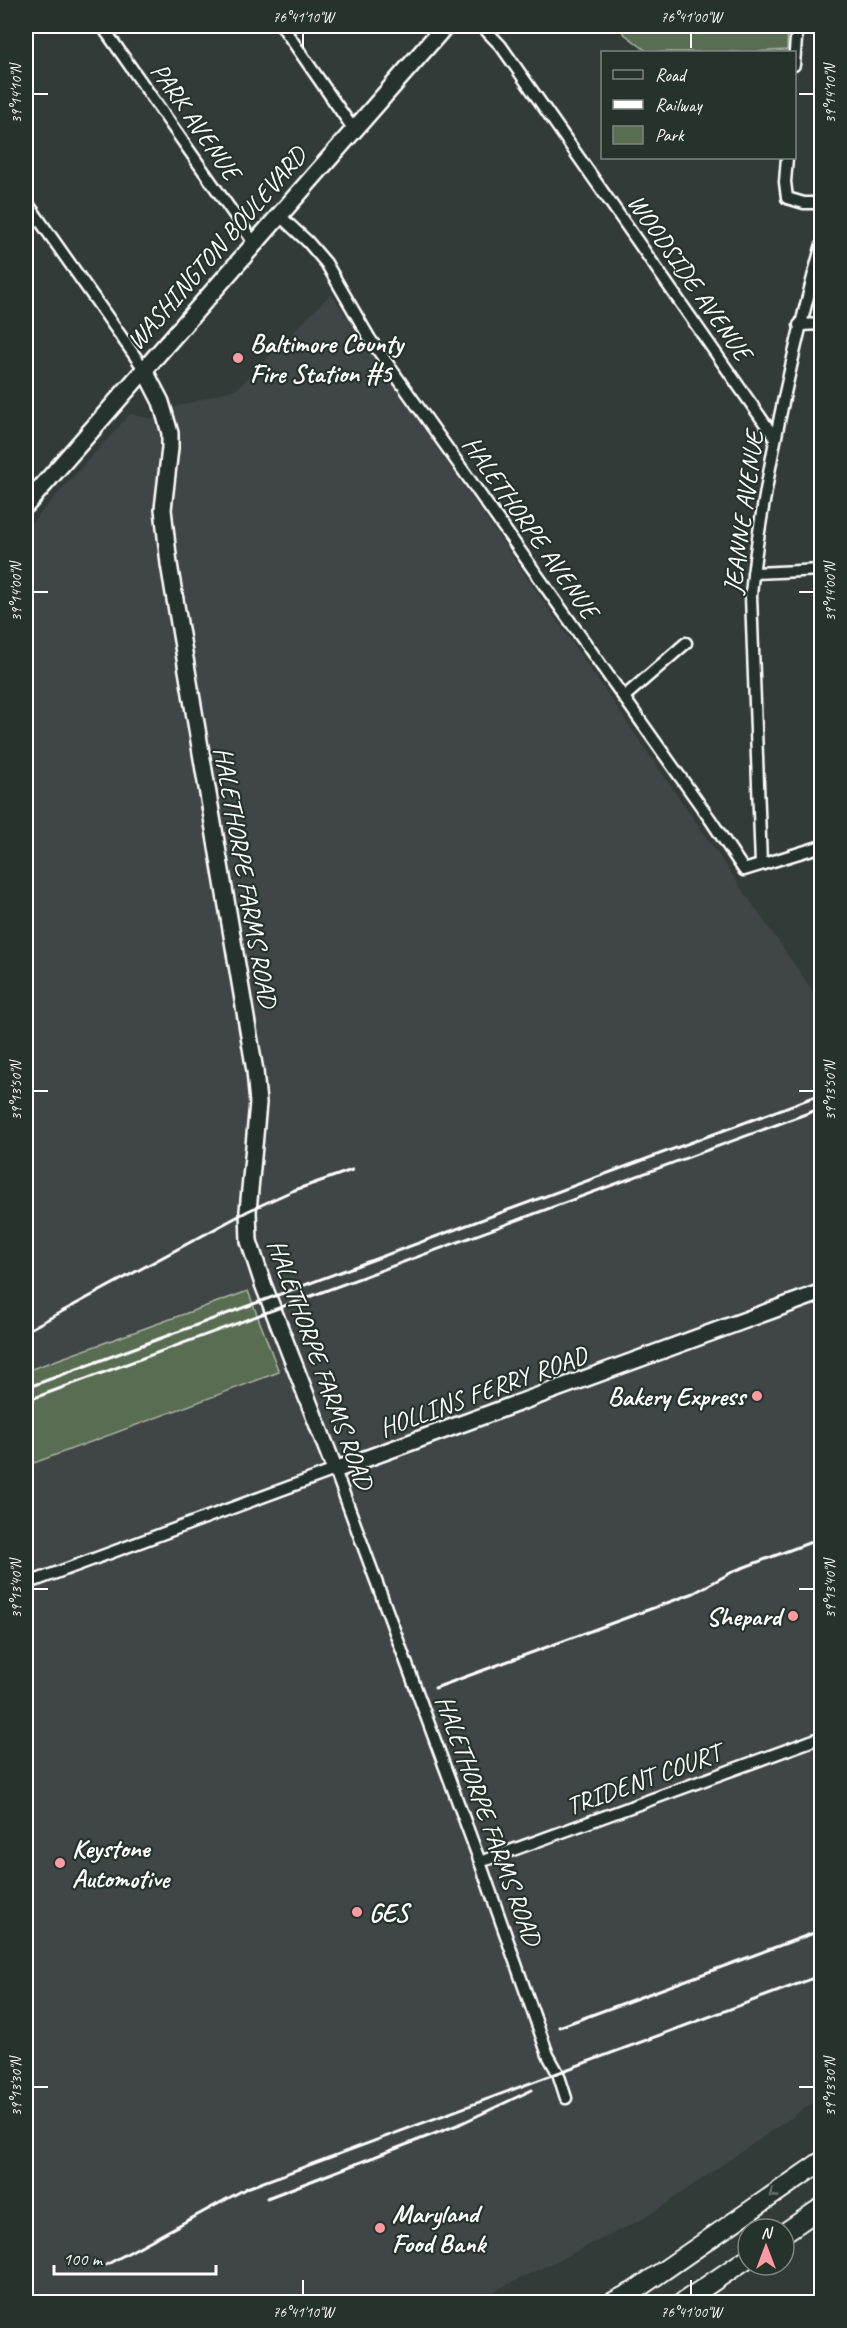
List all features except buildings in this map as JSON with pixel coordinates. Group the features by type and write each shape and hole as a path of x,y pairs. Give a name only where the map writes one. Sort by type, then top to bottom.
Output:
{"highway":[{"path":"613,2302 634,2291 822,2161"},
{"path":"796,2225 822,2207"},
{"path":"683,2302 736,2266"}],"main road":[{"name":"WASHINGTON BOULEVARD","path":"28,497 144,369 445,26"}],"street":[{"name":"PARK AVENUE","path":"102,26 254,243"},
{"path":"282,26 354,130"},
{"name":"WOODSIDE AVENUE","path":"482,26 501,46 775,438"},
{"path":"796,51 797,26"},
{"path":"787,159 784,182 788,198 804,203 822,203"},
{"path":"26,201 144,369"},
{"name":"HALETHORPE AVENUE","path":"279,215 327,263 370,339 744,870 761,864"},
{"name":"JEANNE AVENUE","path":"761,864 751,596 753,573 775,438 800,325 822,244"},
{"path":"800,325 822,324"},
{"name":"HALETHORPE FARMS ROAD","path":"144,369 161,402 170,433 163,509 169,564 255,1071 258,1103 248,1211 249,1241 263,1284 335,1470 480,1862 548,2055 558,2073 566,2098"},
{"path":"753,573 822,570"},
{"path":"624,697 686,643"},
{"path":"761,864 822,846"},
{"name":"HOLLINS FERRY ROAD","path":"26,1584 822,1292"},
{"name":"TRIDENT COURT","path":"480,1862 822,1737"}],"shaded area":[{"path":"331,294 821,1003 821,2097 645,2218 472,2302 26,2302 26,1466 279,1372 248,1291 26,1371 26,529 130,414 152,419 179,406 238,388"}],"green space":[{"path":"623,26 691,26 691,32 715,26 788,26 787,50 770,51 647,51 623,33"},
{"path":"248,1291 279,1372 26,1466 26,1371"}],"railway":[{"path":"26,1388 822,1094"},
{"path":"26,1401 822,1108"},
{"path":"26,1331 248,1211 292,1191 352,1170"},
{"path":"435,1688 694,1593 734,1571 822,1538"},
{"path":"559,2027 822,1930"},
{"path":"106,2265 247,2188 822,1975"},
{"path":"267,2198 460,2124 532,2090"}],"place":[{"name":"Baltimore County Fire Station #5","path":"238,358"},
{"name":"Bakery Express","path":"757,1396"},
{"name":"Shepard","path":"793,1616"},
{"name":"Keystone Automotive","path":"60,1863"},
{"name":"GES","path":"357,1912"},
{"name":"Maryland Food Bank","path":"380,2228"}]}
